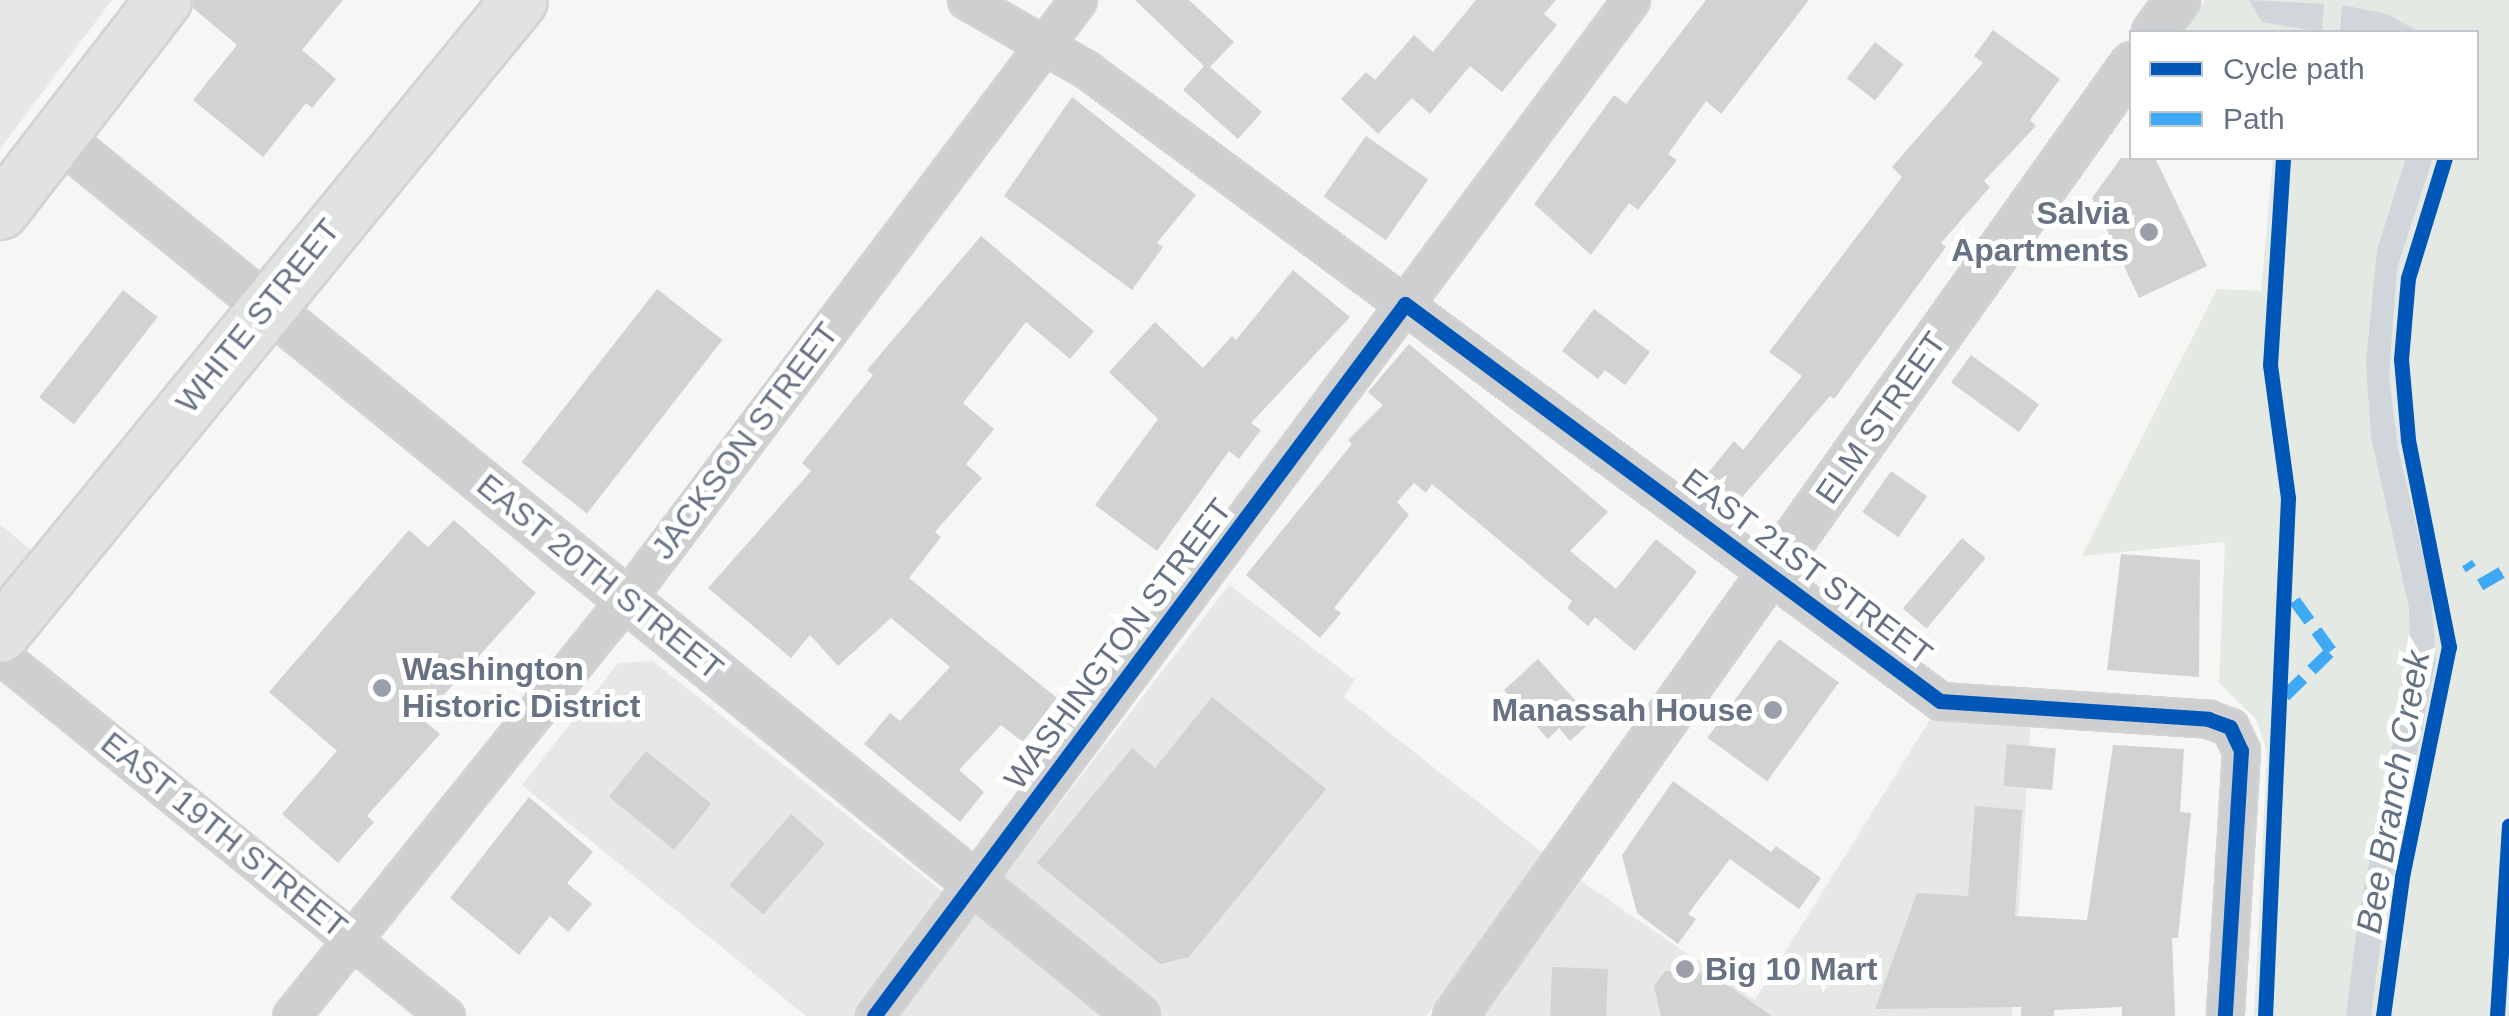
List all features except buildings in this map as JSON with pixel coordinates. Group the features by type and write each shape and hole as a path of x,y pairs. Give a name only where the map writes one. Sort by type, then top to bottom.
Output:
{"main road":[{"path":"0,211 61,139 163,0"},
{"name":"WHITE STREET","path":"0,634 518,0"}],"street":[{"name":"EAST 21ST STREET","path":"966,0 1087,70 1940,701 2208,718 2230,727 2240,751 2225,1016"},
{"name":"JACKSON STREET","path":"291,1016 626,599 1078,0"},
{"name":"WASHINGTON STREET","path":"874,1016 1631,0"},
{"path":"2156,30 2178,0"},
{"name":"ELM STREET","path":"1455,1016 2129,68"},
{"name":"EAST 20TH STREET","path":"61,139 1138,1016"},
{"name":"EAST 19TH STREET","path":"0,656 446,1016"}],"shaded area":[{"path":"0,0 112,0 0,149"},
{"path":"2205,0 2509,0 2509,1016 2254,1016 2267,751 2256,719 2219,683 2225,542 2082,556 2217,289 2261,291 2273,160 2479,160 2479,30 2189,30 2184,26"},
{"path":"0,524 53,569 0,634"},
{"path":"1229,585 1355,680 1344,697 1544,854 1426,1016 806,1016 522,785 618,663 653,661 973,916"},
{"path":"1933,715 2031,721 2012,1016 1481,1016 1581,881 1755,1000"}],"water":[{"path":"2249,0 2324,4 2322,30 2262,22"},
{"path":"2342,5 2387,14 2416,30 2340,30"},
{"name":"Bee Branch Creek","path":"2405,160 2432,160 2397,268 2389,377 2398,449 2430,584 2436,661 2384,917 2371,1016 2346,1016 2358,918 2410,658 2409,608 2371,437 2366,362 2377,250"}],"marked path":[{"path":"2467,563 2471,569"},
{"path":"2480,585 2509,568"},
{"path":"2285,696 2331,651 2292,597"}],"cycle path":[{"path":"2265,1016 2288,498 2270,365 2283,160"},
{"path":"2383,1016 2402,877 2449,647 2408,439 2401,359 2408,278 2444,160"},
{"path":"874,1016 1405,304 1940,701 2208,719 2230,727 2241,751 2225,1016"},
{"path":"2497,1016 2509,825"}],"place":[{"name":"Salvia Apartments","path":"2149,232"},
{"name":"Washington Historic District","path":"382,688"},
{"name":"Manassah House","path":"1773,710"},
{"name":"Big 10 Mart","path":"1685,969"}]}
